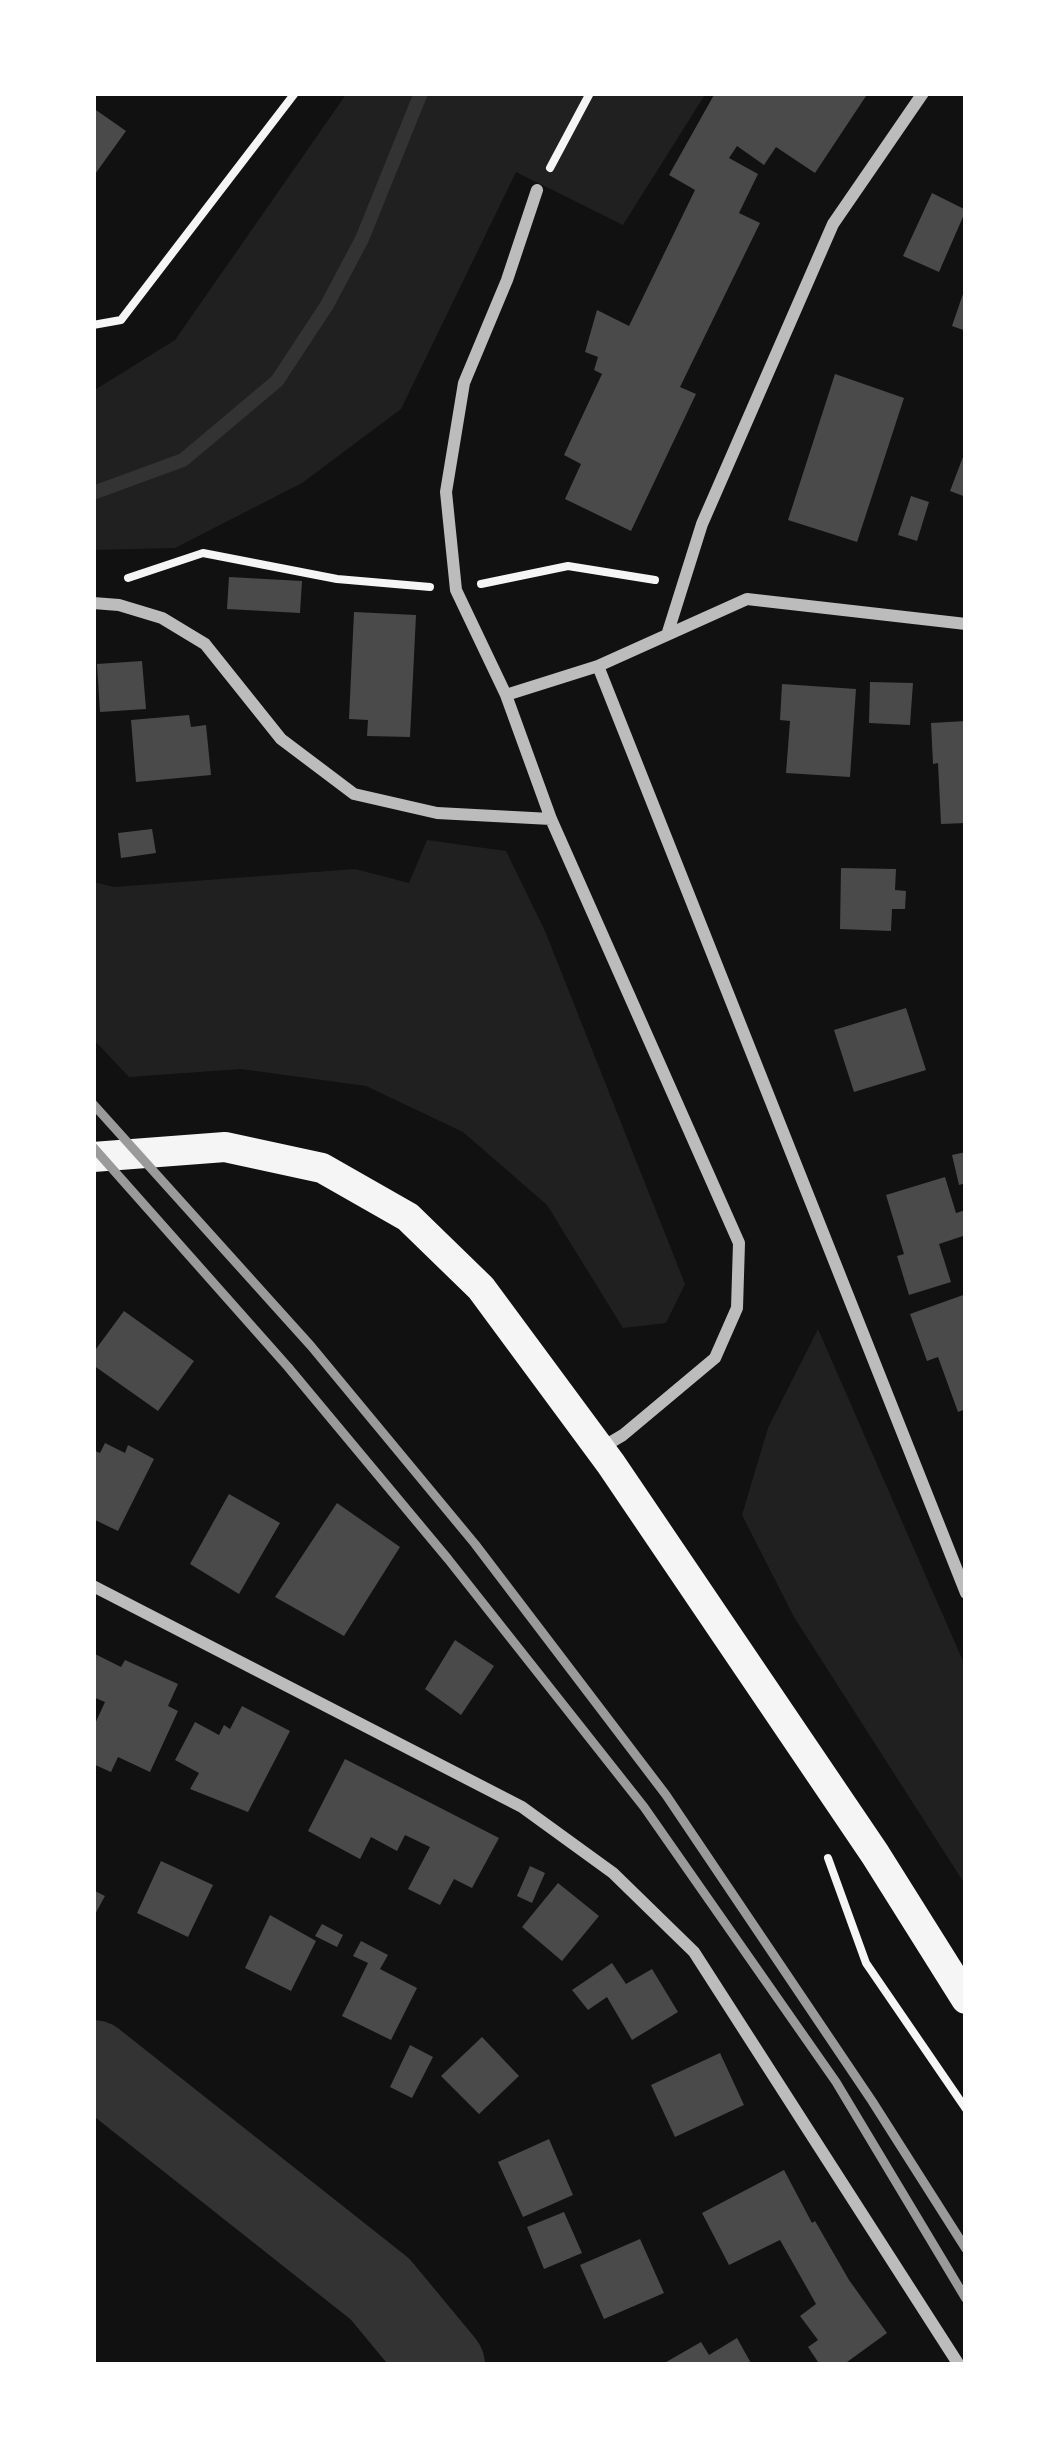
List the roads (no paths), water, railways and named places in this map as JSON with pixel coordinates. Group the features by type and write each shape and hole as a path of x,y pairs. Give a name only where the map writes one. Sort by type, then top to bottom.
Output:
{"main road":[{"path":"93,1157 225,1147 322,1168 408,1217 481,1288 612,1449 966,1999"}],"street":[{"path":"668,632 702,524 833,224 923,93"},
{"path":"537,190 507,280 464,383 446,492 456,590 506,695 551,819 739,1243 737,1308 715,1358 612,1449"},
{"path":"506,695 598,666 747,599 966,624"},
{"path":"93,603 163,618 205,644 281,739 355,794 437,813 551,819"},
{"path":"598,666 966,1593"},
{"path":"93,1586 523,1807 613,1873 694,1952 959,2365"}],"waterway":[{"path":"93,493 183,460 277,381 327,305 362,239 421,93"},
{"path":"93,2062 380,2289 443,2365"}],"railway":[{"path":"93,1104 311,1346 475,1544 666,1795 966,2249"},
{"path":"93,1147 288,1367 448,1559 644,1807 836,2082 966,2299"}]}
